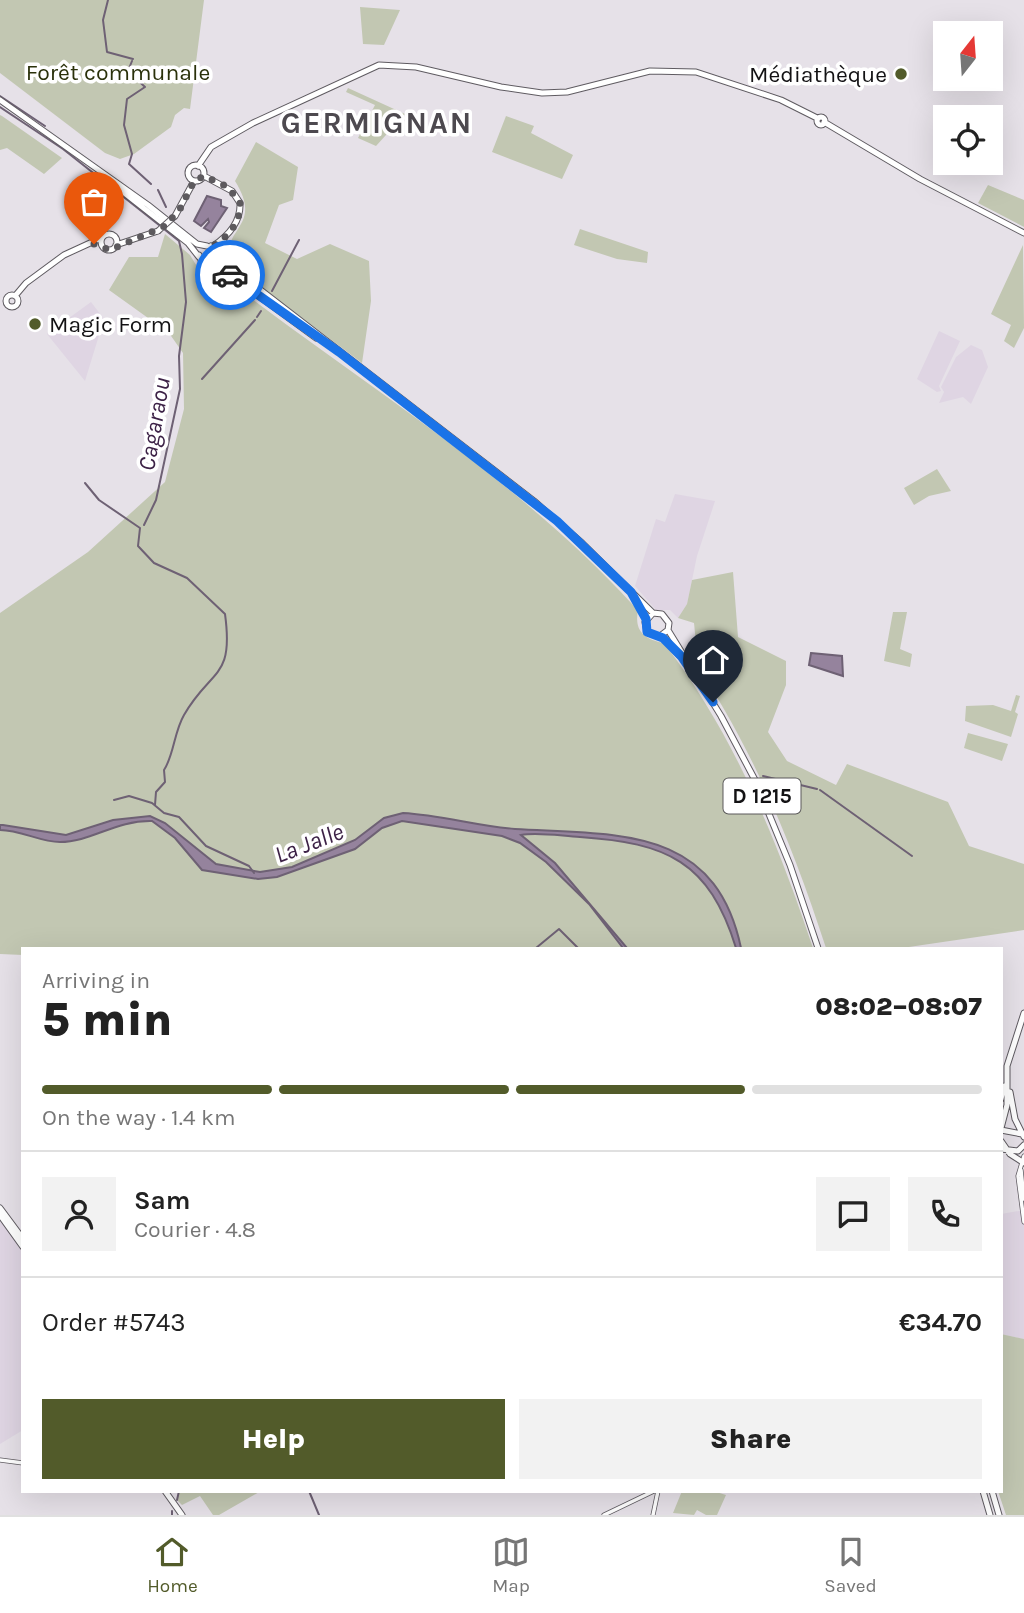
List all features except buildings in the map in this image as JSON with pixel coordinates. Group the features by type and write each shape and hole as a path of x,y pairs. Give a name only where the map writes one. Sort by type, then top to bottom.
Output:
{"main road":[{"path":"194,181 189,172 198,166 211,147 253,123 379,65 416,67 501,87 542,93 567,92 650,71 696,72 782,100 817,118 819,124 824,122 920,179 1024,233"},
{"path":"0,100 197,244 210,246 222,254"},
{"path":"80,157 188,243 204,268 228,273 271,307 339,352"},
{"path":"198,166 203,169 204,176"},
{"path":"116,241 158,231 175,216 194,181 204,176"},
{"path":"204,176 228,187 240,203 238,218 225,238 223,261 534,501 631,592 653,614 666,616 668,630 660,636 647,632 646,619 631,592"},
{"path":"3,303 64,255 109,233 116,241"},
{"path":"101,238 102,246"},
{"path":"199,257 210,246 225,238"},
{"path":"86,244 110,250 116,241"},
{"path":"215,270 223,261"},
{"path":"646,619 653,614"},
{"name":"D 1215","path":"668,630 681,656 713,702 755,780 787,856 818,947"},
{"name":"D 1215","path":"660,636 681,656"},
{"path":"1003,1090 1024,1013"},
{"path":"1014,1044 1009,1085 1013,1111 1023,1135"},
{"path":"1003,1121 1007,1105 1006,1076"},
{"path":"1003,1130 1023,1135"},
{"path":"1004,1150 1018,1150 1024,1145"},
{"path":"1004,1150 1022,1162"},
{"path":"0,1208 21,1236"},
{"path":"0,1214 21,1244"},
{"path":"166,1493 182,1515"},
{"path":"984,1493 990,1515"},
{"path":"993,1493 999,1515"}],"street":[{"path":"1022,1162 1024,1199"},
{"path":"1022,1162 1024,1222"},
{"path":"0,1459 21,1463"},
{"path":"604,1515 652,1493"},
{"path":"653,1515 656,1493"}],"shaded area":[{"path":"207,196 221,200 221,206 227,208 211,232 204,228 209,222 208,219 201,226 194,221"},
{"path":"91,302 104,319 85,381 47,334"},
{"path":"939,331 960,341 939,386 941,391 937,392 917,379"},
{"path":"971,345 982,350 988,367 971,404 963,397 939,403 944,392 941,387 956,357"},
{"path":"675,494 715,501 697,556 687,604 678,618 670,610 656,610 635,586 656,519 665,522"},
{"path":"811,653 842,656 843,676 809,665"},
{"path":"403,813 501,828 624,837 656,845 685,858 709,878 728,908 741,947 736,947 725,918 698,876 680,862 660,852 611,840 542,834 521,835 555,863 626,947 622,947 589,904 546,862 520,843 502,836 402,821 382,828 355,849 277,877 258,879 202,870 175,838 152,821 127,824 82,839 60,842 0,830 0,825 3,825 66,835 113,820 150,816 165,823 216,864 260,872 292,867 355,840 384,818"},
{"path":"1024,1210 1024,1339 1003,1334 1003,1214"},
{"path":"0,1222 21,1239 21,1431 0,1444"}],"green space":[{"name":"Forêt communale","path":"0,0 204,0 190,109 184,108 175,115 171,127 134,154 120,159 105,153 0,73"},
{"path":"360,7 400,10 384,45 363,44"},
{"path":"348,88 405,114 376,146 358,138 375,105 346,92"},
{"path":"0,115 62,158 44,174 7,148 0,150"},
{"path":"506,116 534,126 531,133 573,155 562,179 492,152"},
{"path":"256,142 298,167 293,200 279,205 265,243 297,259 330,244 369,261 371,301 362,363 228,262 231,240 244,217 245,208 243,196 235,181"},
{"path":"988,185 1024,200 1024,227 978,203"},
{"path":"580,229 648,252 647,263 617,259 574,245"},
{"path":"165,234 190,255 201,273 223,277 487,472 587,558 638,610 639,629 651,639 664,643 712,714 732,751 768,828 813,947 741,947 740,941 733,940 736,947 21,947 21,955 0,954 0,613 88,552 165,482 184,409 183,353 169,333 109,290 129,257 158,257"},
{"path":"1023,245 1024,328 1014,348 1004,341 1011,325 991,314"},
{"path":"937,469 951,491 929,496 914,505 904,488"},
{"path":"733,572 738,637 786,661 786,685 768,732 787,761 836,785 847,764 948,802 969,846 1024,864 1024,930 909,947 826,947 800,872 770,798 734,727 692,658 697,653 694,623 678,618 687,604 692,580"},
{"path":"893,612 907,612 900,649 912,654 910,667 884,661"},
{"path":"1016,695 1020,696 1015,712 1018,714 1011,737 965,721 966,706 993,705 1011,711"},
{"path":"968,733 1008,744 1002,761 964,748"},
{"path":"1003,1334 1024,1339 1024,1515 1006,1515 999,1493 1003,1493"},
{"path":"179,1493 258,1493 219,1515 213,1515 200,1496 182,1505 177,1500"},
{"path":"681,1493 726,1495 717,1515 706,1515 697,1510 694,1515 673,1513"}],"waterway":[{"path":"108,0 103,20 107,52 133,59"},
{"path":"132,61 128,71 145,87 127,99 124,125 132,154 129,164 151,184"},
{"path":"0,96 45,126"},
{"path":"0,107 63,149 159,225"},
{"path":"158,190 166,207"},
{"name":"Cagaraou","path":"144,525 156,500 180,389 179,356 186,302 179,241 164,229"},
{"path":"272,291 299,240"},
{"path":"257,317 261,311"},
{"path":"202,379 255,320"},
{"name":"Cagaraou","path":"85,483 99,500 140,528 138,546 154,563 187,578 225,614 227,635 223,663 184,715 164,770 165,782 156,792 155,805"},
{"path":"763,776 817,789"},
{"path":"820,790 912,856"},
{"path":"114,800 129,796 152,803 164,813 179,817 206,846 249,866 254,873"},
{"path":"537,947 559,929 577,947"},
{"path":"177,1500 179,1493"},
{"path":"310,1493 319,1515"}],"way so far":[{"path":"94,244 110,250 118,244 154,233 174,218 194,181 199,181 204,176 228,187 240,203 235,224 225,238 213,246 220,250 223,257 215,270 220,269 230,275"}],"place":[{"name":"Médiathèque","path":"901,74"},
{"name":"Magic Form","path":"35,324"}],"district":[{"name":"GERMIGNAN","path":"377,123"}],"route":[{"path":"230,275 271,307 339,352 495,470 565,528 631,592 643,611 647,632 663,638 681,656 713,702"}],"water label":[{"name":"La Jalle","path":"309,843"}]}
